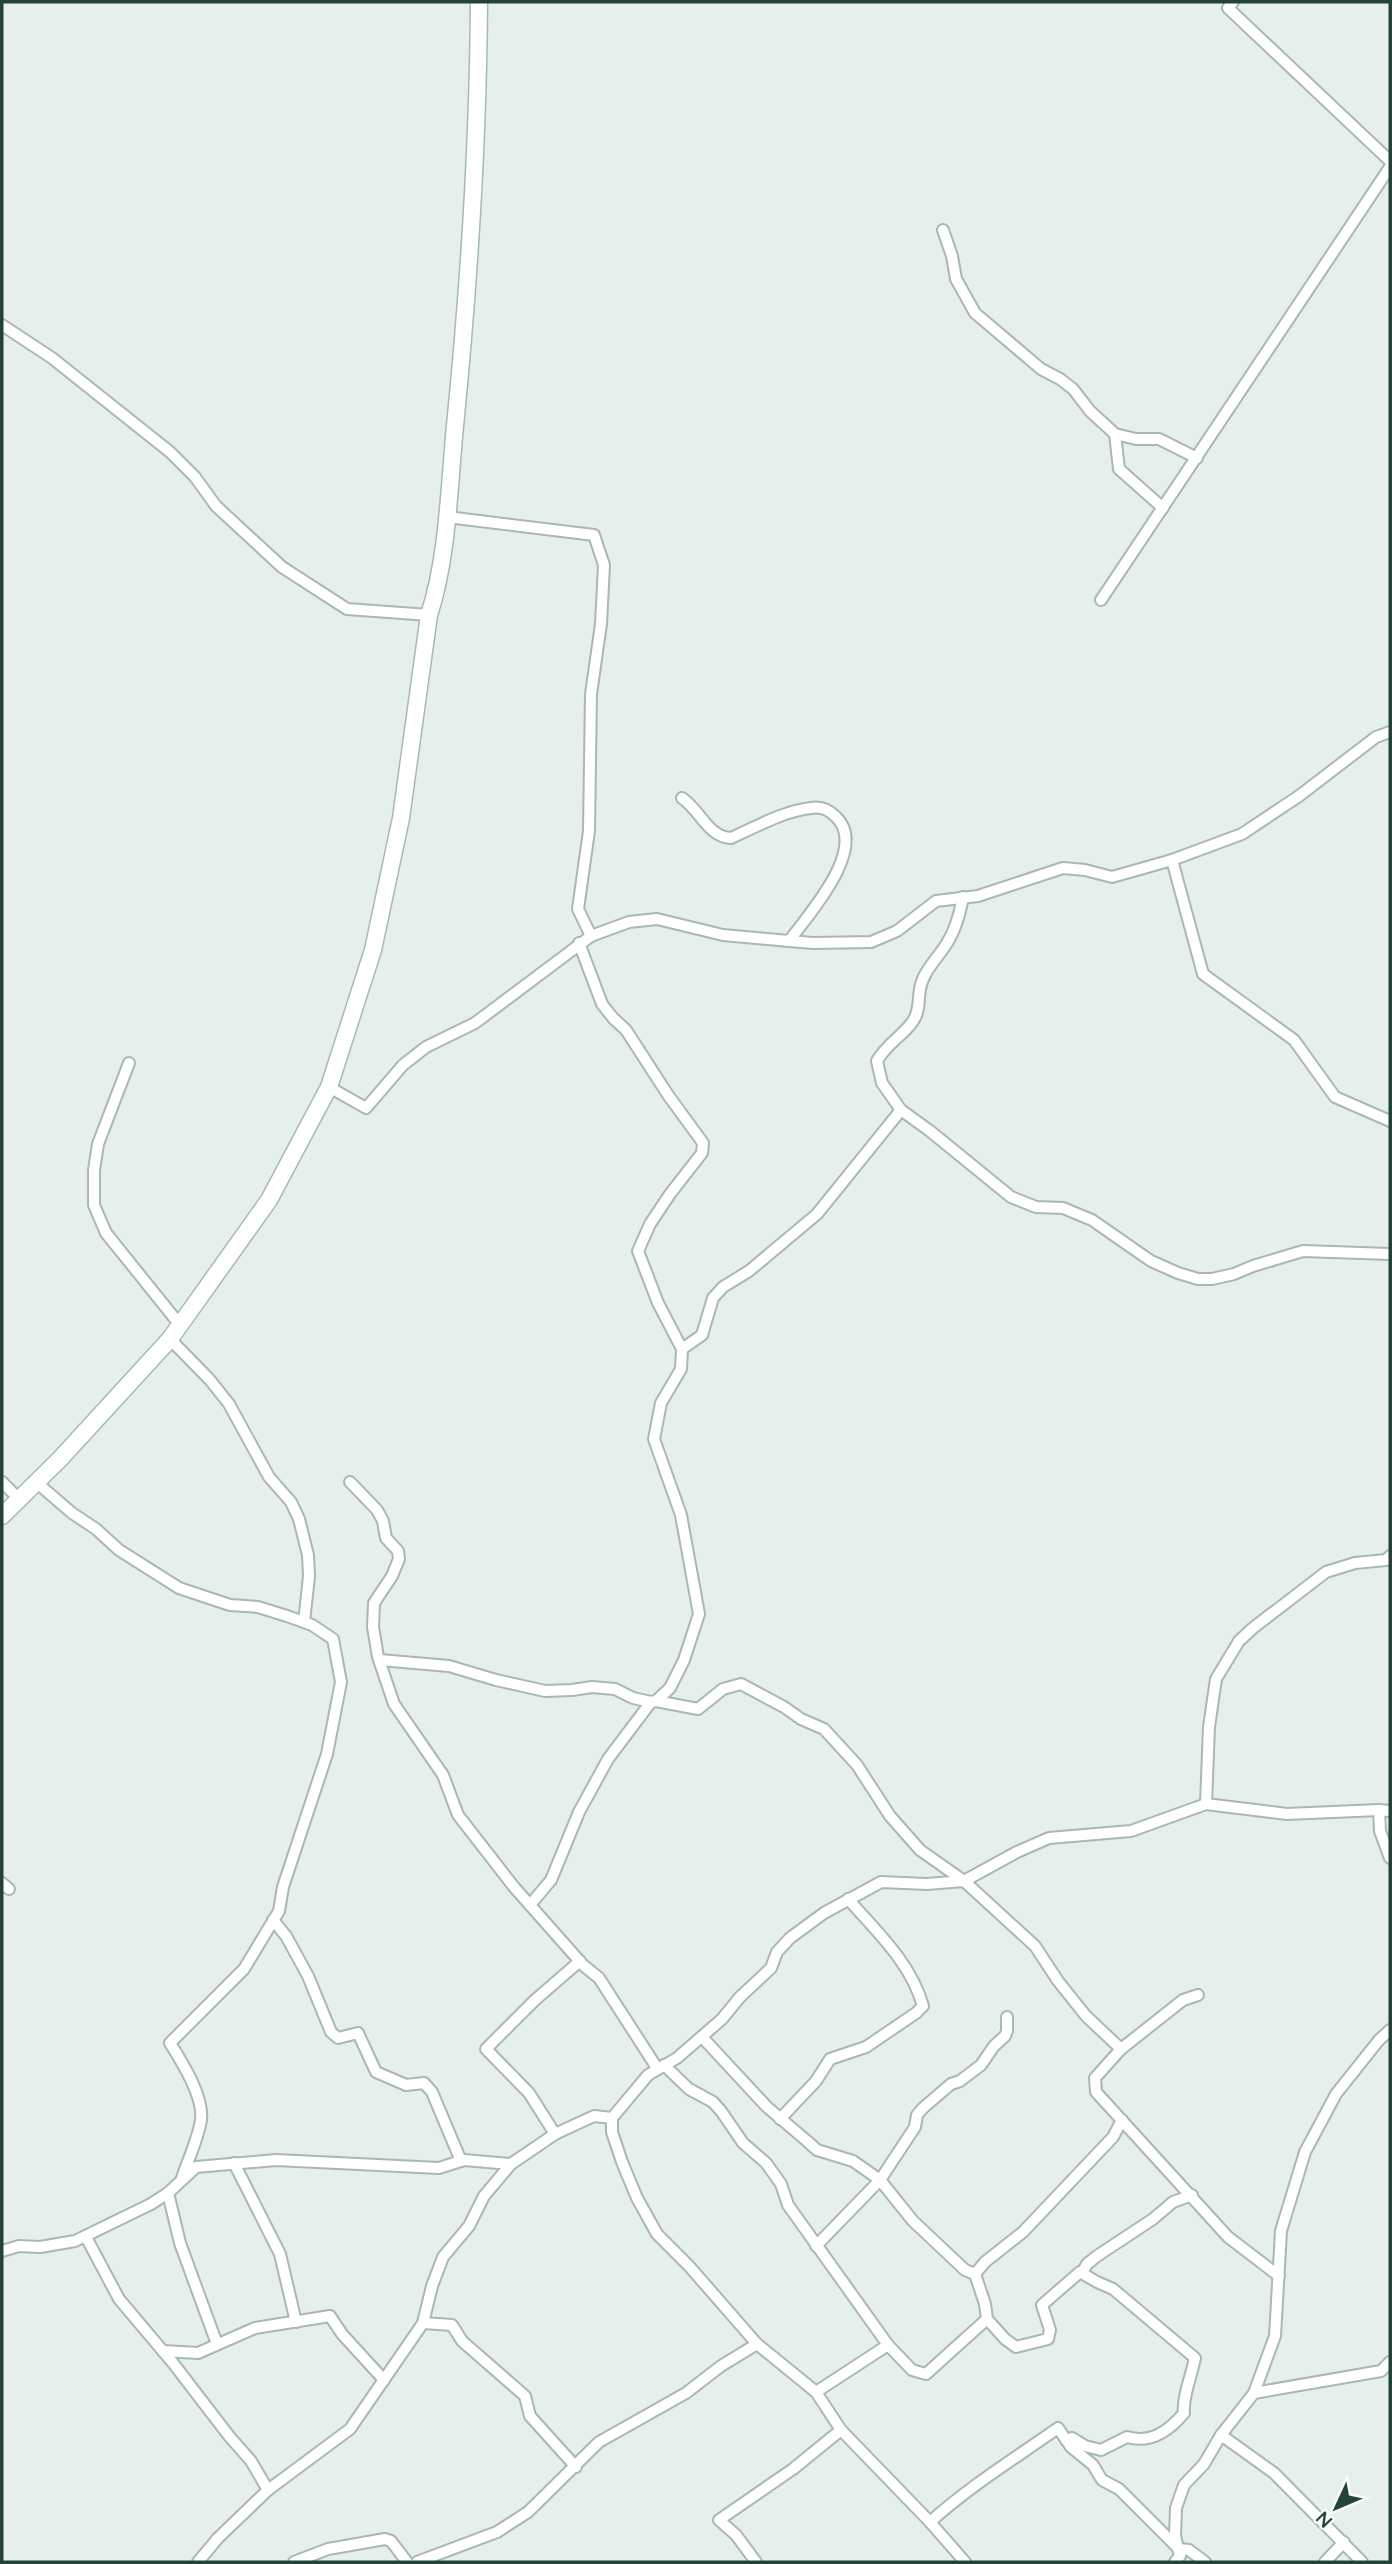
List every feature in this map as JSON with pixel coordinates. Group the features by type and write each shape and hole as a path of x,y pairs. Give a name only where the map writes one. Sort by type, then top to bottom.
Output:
{"street":[{"path":"2,1517 170,1339 269,1200 329,1087 373,950 401,818 429,615 435,597 447,517 469,286 479,2"},
{"path":"1233,2 1228,8 1390,161"},
{"path":"1101,600 1390,167"},
{"path":"943,230 956,279 975,313 1041,369 1073,389 1090,411 1115,434 1136,439 1159,439 1197,458"},
{"path":"2,325 52,358 170,452 195,477 216,506 282,567 347,609 429,615"},
{"path":"1115,434 1119,469 1163,508"},
{"path":"447,517 594,534 604,565 601,624 591,694 589,831 578,909 591,936"},
{"path":"329,1087 366,1108 403,1065 418,1053 475,1023 579,943 629,922 657,919 723,935 813,943 872,942 897,931 936,901 978,896 1063,869 1085,870 1112,877 1172,860 1242,834 1299,796 1376,737 1390,732"},
{"path":"682,798 695,807 720,838 731,838 789,813 813,807 830,811 840,820 846,831 843,856 832,882 789,941"},
{"path":"1172,860 1203,974 1294,1040 1335,1097 1390,1121"},
{"path":"962,897 960,914 951,935 931,964 920,989 919,1005 913,1021 883,1051 877,1061 883,1083 901,1110 936,1135 1011,1197 1036,1207 1063,1208 1092,1220 1152,1261 1198,1279 1234,1275 1253,1266 1303,1251 1390,1254"},
{"path":"530,1905 551,1880 579,1812 608,1759 654,1702 670,1688 684,1660 699,1614 681,1515 654,1439 661,1403 681,1369 682,1349 658,1303 638,1251 650,1224 702,1153 703,1143 626,1030 602,1004 579,943"},
{"path":"129,1063 97,1144 94,1205 106,1233 180,1325"},
{"path":"682,1349 702,1335 713,1298 723,1287 749,1270 817,1214 901,1110"},
{"path":"170,1339 211,1380 229,1404 269,1477 291,1502 299,1519 308,1555 309,1576 304,1622"},
{"path":"2,1482 19,1499"},
{"path":"36,1482 119,1550 179,1588 230,1605 258,1607 304,1622 333,1639 341,1682 327,1754 284,1887 279,1912 244,1969 170,2043 185,2068 200,2105 201,2119 182,2178"},
{"path":"350,1482 377,1510 387,1538 398,1550 399,1559 392,1576 374,1603 373,1627 394,1704 443,1775 458,1815 482,1849 580,1961 599,1978 661,2066 689,2089 713,2102 743,2143 766,2163 781,2185 788,2205 816,2246 888,2345 912,2370 926,2374 986,2319"},
{"path":"1206,1804 1209,1727 1216,1679 1239,1642 1253,1628 1326,1572 1355,1563 1386,1560 1390,1556"},
{"path":"380,1660 449,1666 496,1681 545,1691 592,1687 615,1689 633,1698 698,1709 723,1689 741,1684 801,1719 824,1729 857,1765 890,1816 920,1850 964,1881 1035,1946 1086,2016 1121,2049"},
{"path":"965,2562 841,2430 816,2392 757,2344 689,2266 657,2234 637,2198 622,2162 612,2132 612,2118 648,2075 677,2058 771,1968 777,1952 790,1938 848,1899 881,1882 927,1884 964,1881 1049,1838 1130,1831 1206,1804 1287,1814 1384,1810 1380,1831 1390,1858"},
{"path":"780,2119 816,2081 830,2059 866,2047 923,2006 918,1989 903,1964 848,1899"},
{"path":"273,1920 286,1936 308,1976 331,2032 338,2038 358,2033 376,2072 406,2085 424,2082 432,2092 461,2161"},
{"path":"555,2134 529,2093 486,2049 535,2000 580,1961"},
{"path":"1198,1995 1183,2000 1121,2049 1095,2078 1097,2092 1228,2236 1279,2276"},
{"path":"816,2246 880,2180 915,2127 917,2115 923,2108 951,2084 960,2081 981,2065 1007,2031 1007,2017"},
{"path":"1175,2562 1180,2556 1175,2536 1176,2508 1184,2485 1204,2464 1254,2393 1275,2336 1281,2231 1306,2152 1336,2094 1390,2030"},
{"path":"702,2036 780,2119 817,2150 853,2161 880,2180 913,2221 965,2270 975,2274 985,2304 986,2319 1016,2347 1048,2339 1050,2330 1042,2305 1072,2278 1082,2273 1087,2264 1173,2202 1192,2195"},
{"path":"198,2562 218,2538 268,2490 350,2429 423,2323 432,2286 443,2257 469,2226 484,2196 511,2164 555,2134 594,2116 612,2118"},
{"path":"975,2274 985,2262 1023,2232 1114,2137 1122,2120"},
{"path":"2,2251 19,2246 40,2247 75,2241 169,2193 196,2167 276,2160 439,2168 461,2161 511,2164"},
{"path":"234,2163 280,2254 296,2322"},
{"path":"169,2193 180,2243 217,2344"},
{"path":"86,2236 119,2299 251,2460 268,2490"},
{"path":"1066,2441 1072,2438 1085,2446 1101,2450 1127,2437 1140,2440 1152,2438 1167,2430 1184,2413 1182,2402 1192,2377 1195,2358 1113,2288 1082,2273"},
{"path":"163,2351 198,2353 256,2328 330,2316 342,2334 384,2380"},
{"path":"423,2323 452,2325 462,2341 525,2396 530,2416 576,2467"},
{"path":"417,2562 497,2532 528,2512 599,2442 686,2393 721,2366 757,2344"},
{"path":"816,2392 888,2345"},
{"path":"1254,2393 1385,2374 1390,2362"},
{"path":"930,2522 990,2473 1058,2428 1066,2441 1093,2465 1102,2480 1119,2489 1179,2549 1189,2550 1205,2562"},
{"path":"756,2562 736,2535 719,2521 793,2469 841,2430"},
{"path":"1222,2435 1274,2473 1362,2562"},
{"path":"294,2562 328,2549 385,2539 391,2541 407,2562"},
{"path":"1325,2562 1344,2542"}]}
